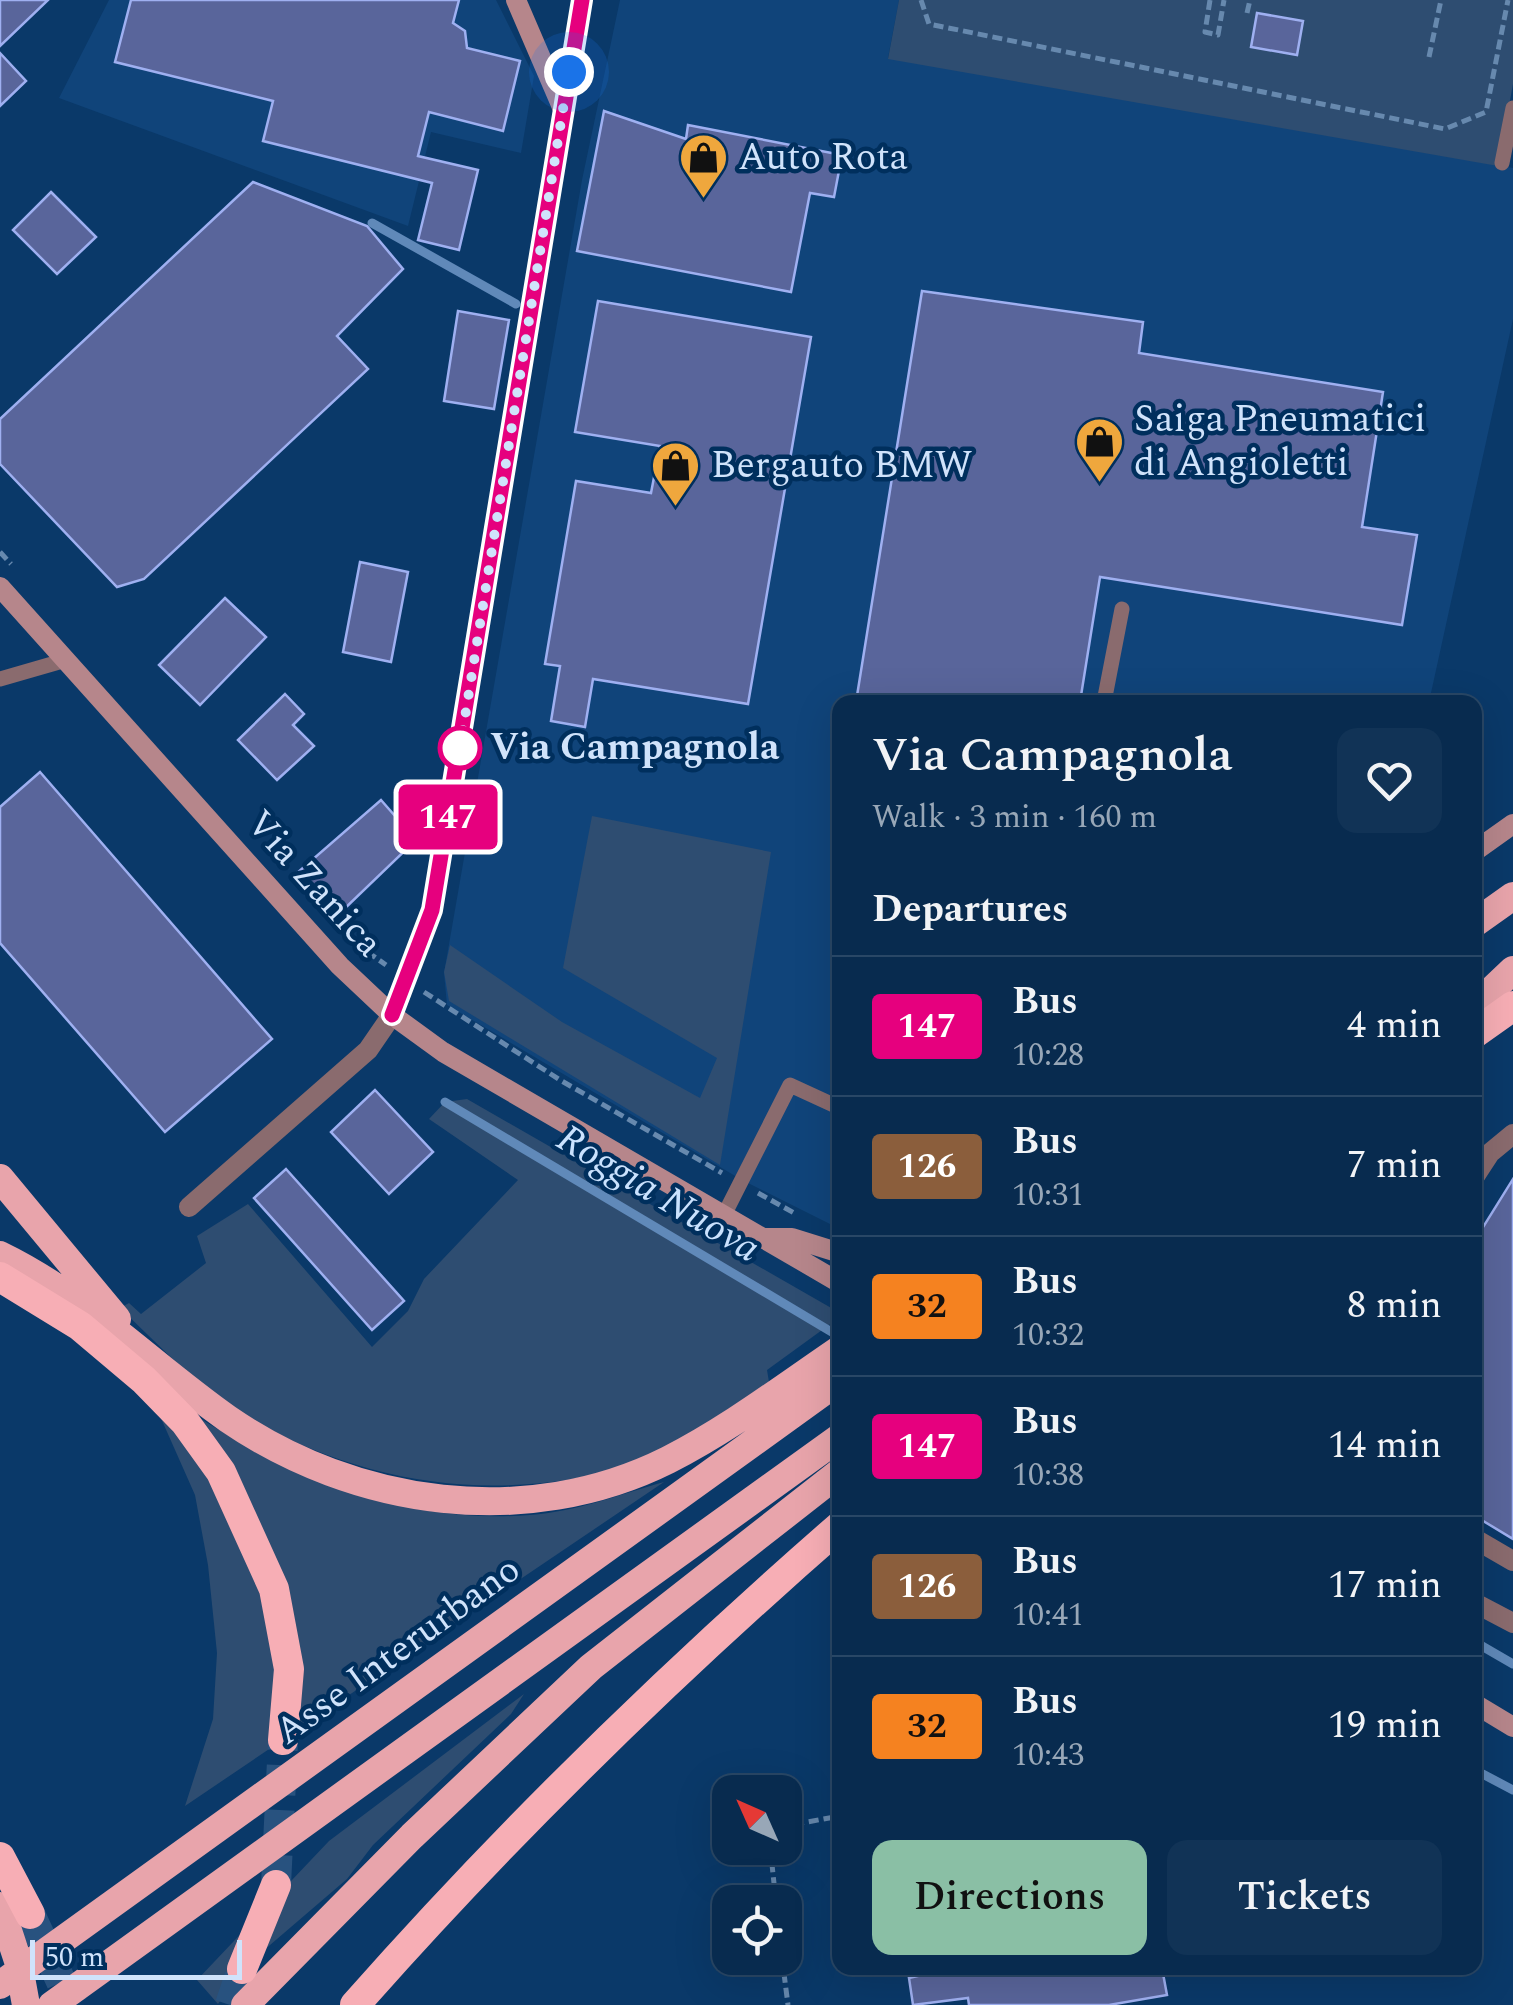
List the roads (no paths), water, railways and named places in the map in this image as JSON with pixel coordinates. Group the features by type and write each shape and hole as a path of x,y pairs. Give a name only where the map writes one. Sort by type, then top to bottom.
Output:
{"highway":[{"path":"1482,918 1513,896"},
{"path":"1482,978 1513,958"},
{"path":"1482,999 1513,970"},
{"path":"1482,1029 1513,1006"},
{"path":"0,1178 140,1347 181,1385 284,1455 374,1490 462,1500 548,1496 629,1476 701,1442 832,1354"},
{"path":"0,1255 31,1270 140,1347"},
{"path":"0,1277 80,1326 144,1380 185,1422 222,1472 274,1589 289,1669 284,1740"},
{"name":"Asse Interurbano","path":"0,1985 832,1386"},
{"path":"52,2005 832,1442"},
{"path":"245,2005 508,1743 591,1668 832,1478"},
{"path":"355,2005 572,1777 722,1631 832,1533"},
{"path":"270,2005 678,1598"},
{"path":"0,1857 30,1914"},
{"path":"242,1970 276,1885"},
{"path":"0,1906 18,1961 26,2005"},
{"path":"0,1977 15,2005"}],"main road":[{"path":"516,0 562,108"},
{"path":"392,1015 432,910 582,0"},
{"name":"Via Zanica","path":"0,587 301,924 392,1015 443,1052 832,1279"},
{"path":"1482,846 1513,824"},
{"path":"758,1238 792,1238 832,1250"},
{"path":"1482,1708 1513,1727"}],"street":[{"path":"190,1207 368,1050 392,1015"},
{"path":"1482,1165 1513,1134"},
{"path":"1482,1542 1513,1561"},
{"path":"1482,1607 1513,1624"}],"lane":[{"path":"1502,163 1513,108"},
{"path":"1105,695 1122,609"},
{"path":"0,679 66,660"},
{"path":"722,1217 790,1085 832,1104"}],"waterway":[{"path":"372,223 516,304"},
{"name":"Roggia Nuova","path":"445,1102 832,1332"},
{"path":"1482,1646 1513,1664"},
{"name":"Roggia Nuova","path":"1482,1774 1513,1790"}],"tunnel":[{"path":"276,1885 283,1740"},
{"path":"30,1914 72,2005"},
{"path":"230,2005 242,1969"}],"place":[{"name":"Auto Rota","path":"703,200"},
{"name":"Saiga Pneumatici di Angioletti","path":"1099,484"},
{"name":"Bergauto BMW","path":"676,508"},
{"name":"Via Campagnola","path":"460,748"}]}
